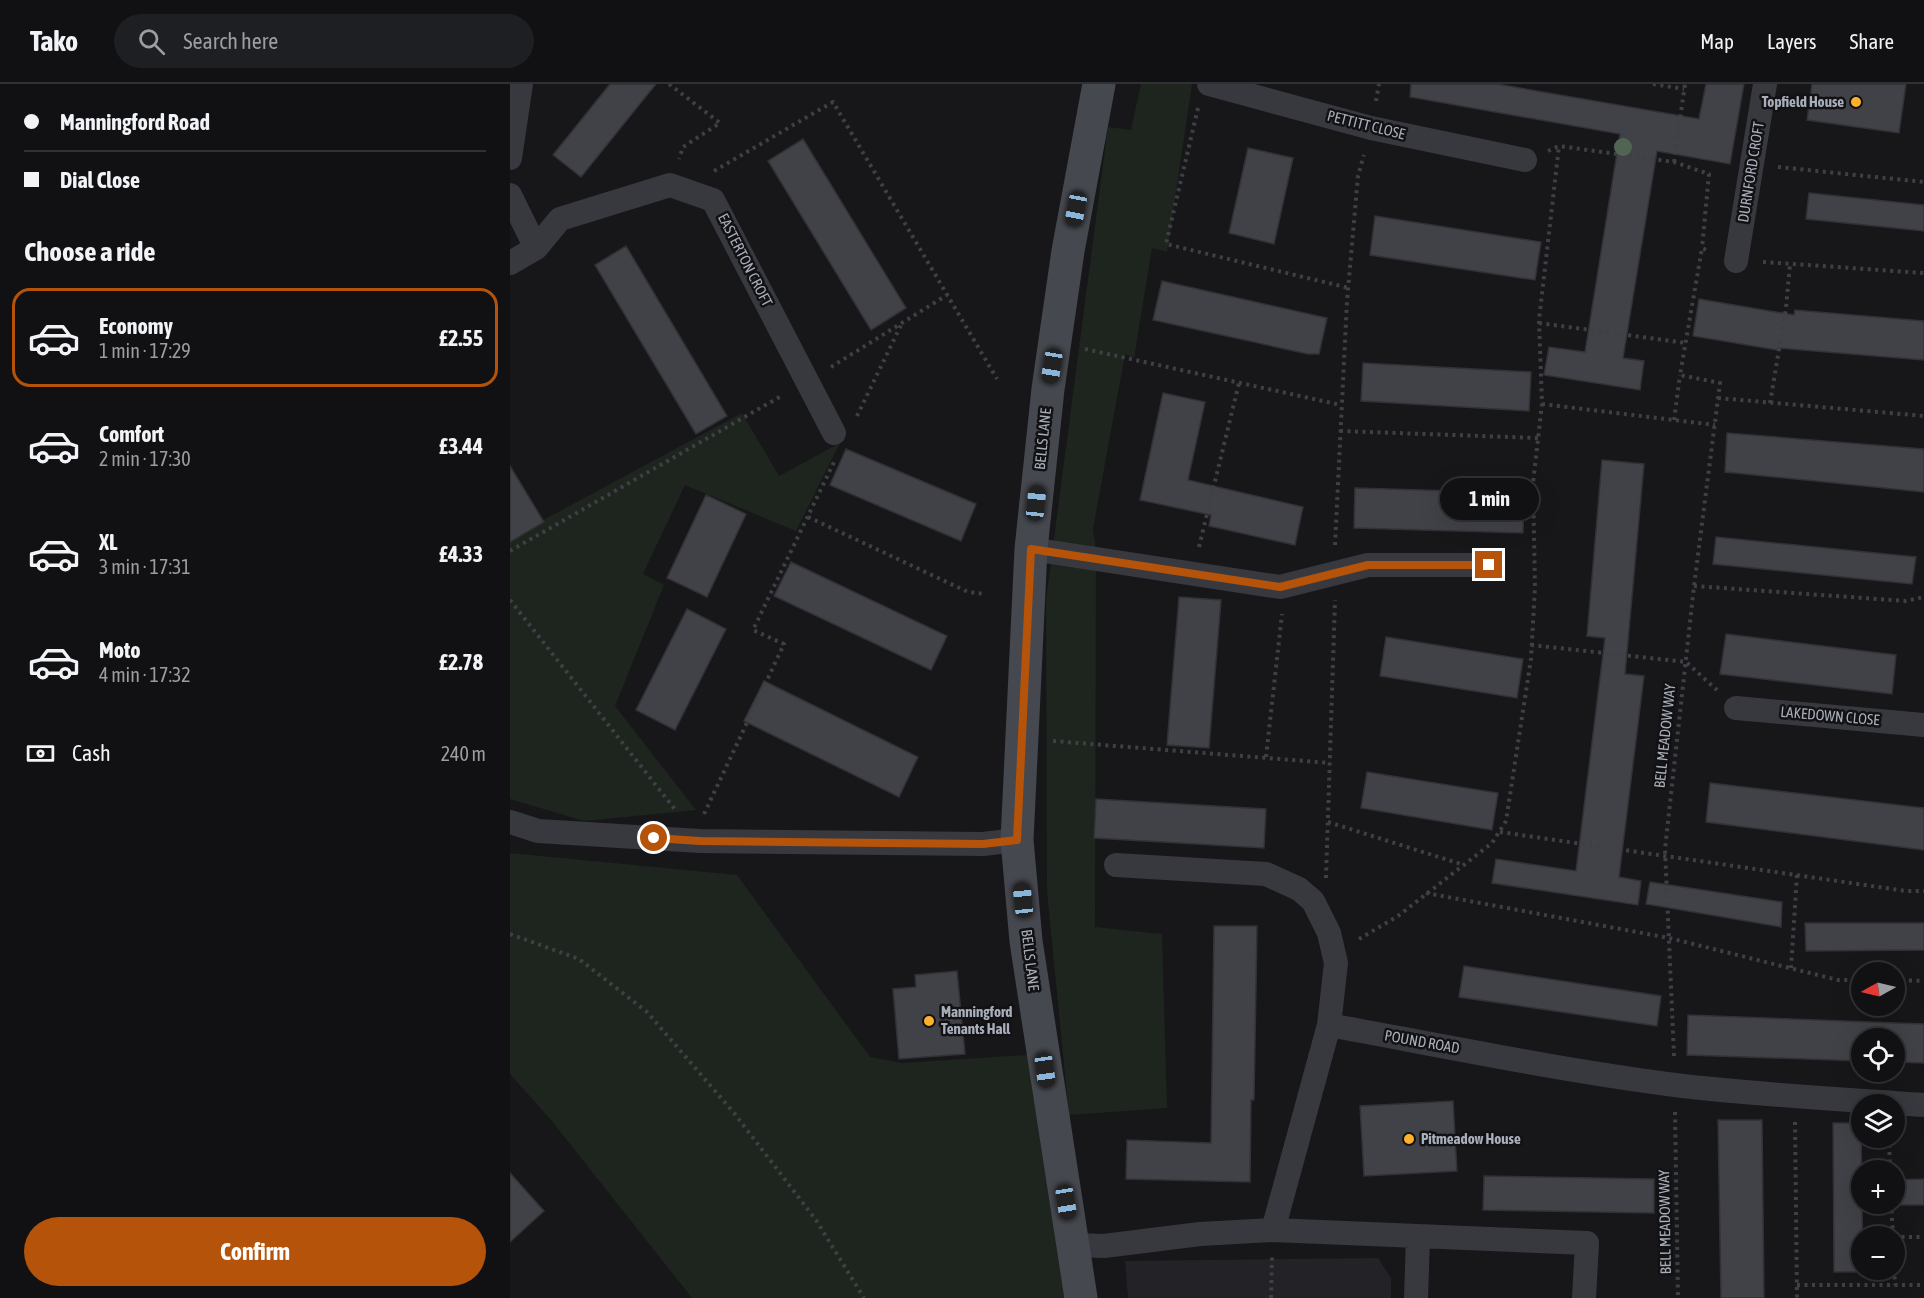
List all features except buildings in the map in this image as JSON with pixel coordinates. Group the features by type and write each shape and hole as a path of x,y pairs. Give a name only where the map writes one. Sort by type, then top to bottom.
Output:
{"street":[{"path":"510,158 521,84"},
{"name":"BELLS LANE","path":"1081,1298 1026,941 1017,840 1031,549 1048,388 1068,251 1099,84"},
{"name":"DURNFORD CROFT","path":"1736,261 1765,84"},
{"name":"PETTITT CLOSE","path":"1204,93 1525,160"},
{"path":"510,263 536,248 560,219 676,187"},
{"name":"EASTERTON CROFT","path":"676,187 713,200 837,442"},
{"path":"510,195 536,248"},
{"path":"1031,549 1280,587 1368,565 1489,565"},
{"name":"LAKEDOWN CLOSE","path":"1736,708 1924,725"},
{"path":"510,822 538,831 700,841 983,844 1017,840"},
{"path":"1116,865 1266,874 1299,890 1313,901 1329,933 1336,963 1329,1025 1273,1230"},
{"name":"POUND ROAD","path":"1329,1025 1576,1070 1675,1085 1924,1105"},
{"path":"1073,1245 1104,1245 1200,1234 1273,1230 1587,1243 1584,1298"},
{"path":"1416,1298 1418,1237"}],"path":[{"path":"669,84 720,123 683,147 676,187"},
{"path":"1653,84 1685,87 1674,162"},
{"path":"1204,93 1166,244 1349,288"},
{"path":"676,187 832,102 996,379"},
{"path":"1320,915 1326,895 1335,523 1341,405 1358,176 1371,128"},
{"path":"1525,160 1559,146 1674,162 1709,174 1702,248 1674,420"},
{"path":"1752,165 1924,182"},
{"path":"1702,248 1736,261 1924,273"},
{"path":"1770,403 1791,264"},
{"path":"510,551 807,381 947,295"},
{"path":"855,420 902,323"},
{"path":"1539,323 1686,343"},
{"path":"1055,343 1341,405"},
{"path":"1680,375 1720,383 1718,398 1924,416"},
{"path":"1193,574 1239,382"},
{"name":"BELL MEADOW WAY","path":"1678,1298 1675,1085 1666,856 1694,586 1718,398"},
{"path":"1542,404 1715,425"},
{"path":"1340,431 1538,438"},
{"path":"700,841 703,815 783,644 753,630 808,517 837,442"},
{"path":"808,517 969,592 985,594"},
{"path":"1694,586 1906,601 1924,597"},
{"path":"1266,757 1283,602 1280,587"},
{"path":"510,600 700,841"},
{"path":"1531,645 1686,662 1736,708"},
{"path":"1022,740 1066,741 1330,763"},
{"path":"1328,822 1464,865"},
{"path":"1500,832 1906,891 1924,891"},
{"path":"1791,968 1797,875"},
{"path":"1426,893 1669,938 1838,980 1851,980"},
{"path":"510,934 579,958 647,1012 734,1113 816,1220 864,1298"},
{"path":"1905,980 1924,981"},
{"path":"1794,1096 1797,1298"},
{"path":"1271,1298 1273,1230"},
{"path":"1905,1236 1924,1236"},
{"path":"1895,1280 1895,1285"},
{"path":"1797,1285 1924,1285"}],"shaded area":[{"path":"1141,84 1192,84 1167,252 1152,248 1134,358 1125,354 1093,529 1096,550 1095,927 1162,934 1167,1108 1069,1115 1047,891 1046,600 1108,127 1131,130"},
{"path":"742,413 779,476 840,443 796,531 685,485 643,574 664,585 615,706 696,810 584,821 510,799 510,538"},
{"path":"510,853 737,875 870,1057 902,1063 1027,1055 1065,1298 692,1298 551,1120 510,1074"},
{"path":"1378,1258 1391,1278 1391,1298 1128,1298 1125,1261"}],"place":[{"name":"Topfield House","path":"1856,102"},
{"name":"Manningford Tenants Hall","path":"929,1021"},
{"name":"Pitmeadow House","path":"1409,1139"}],"route":[{"path":"654,838 700,841 983,844 1017,840 1031,549 1280,587 1368,565 1489,565"}]}
